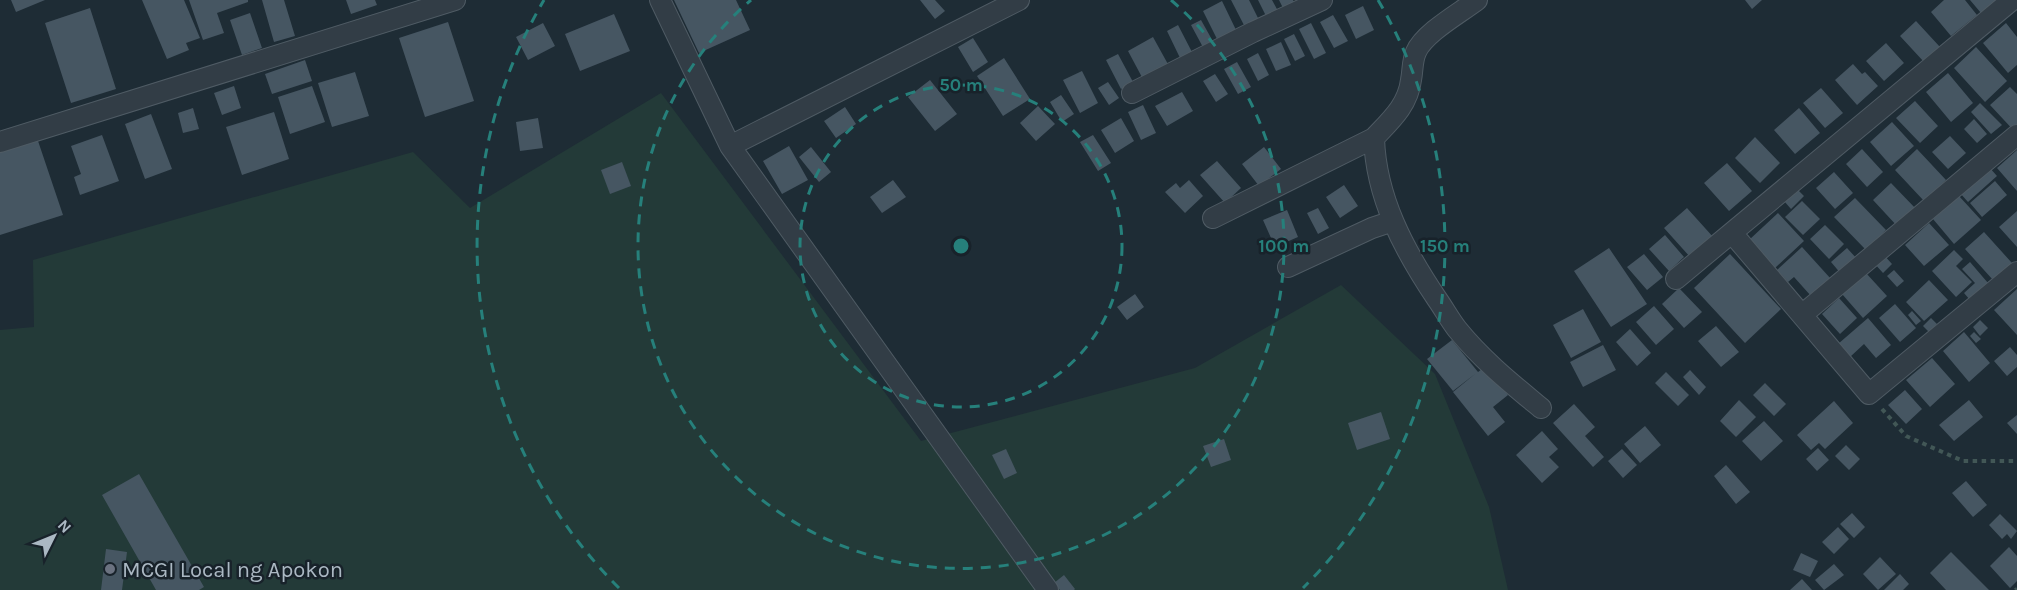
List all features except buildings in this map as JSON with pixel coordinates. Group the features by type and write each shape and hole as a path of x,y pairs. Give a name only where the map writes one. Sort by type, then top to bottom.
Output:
{"street":[{"path":"0,142 455,0"},
{"path":"660,0 730,146 1048,590"},
{"path":"730,146 1019,0"},
{"path":"1132,93 1322,0"},
{"path":"1676,279 2012,0"},
{"path":"1213,218 1374,138 1401,110 1411,81 1416,50 1427,38 1474,1"},
{"path":"1803,314 2017,135"},
{"path":"1374,138 1375,162 1381,189 1393,221 1422,276 1457,329 1498,372 1541,408"},
{"path":"1288,267 1372,228 1393,221"},
{"path":"1732,233 1869,394 2017,272"}],"path":[{"path":"1869,394 1906,436 1963,461 2017,461"}],"green space":[{"path":"661,93 921,441 1195,368 1341,285 1435,374 1489,507 1508,590 0,590 0,330 34,327 33,260 413,152 470,208"}],"place":[{"name":"MCGI Local ng Apokon","path":"110,569"}]}
